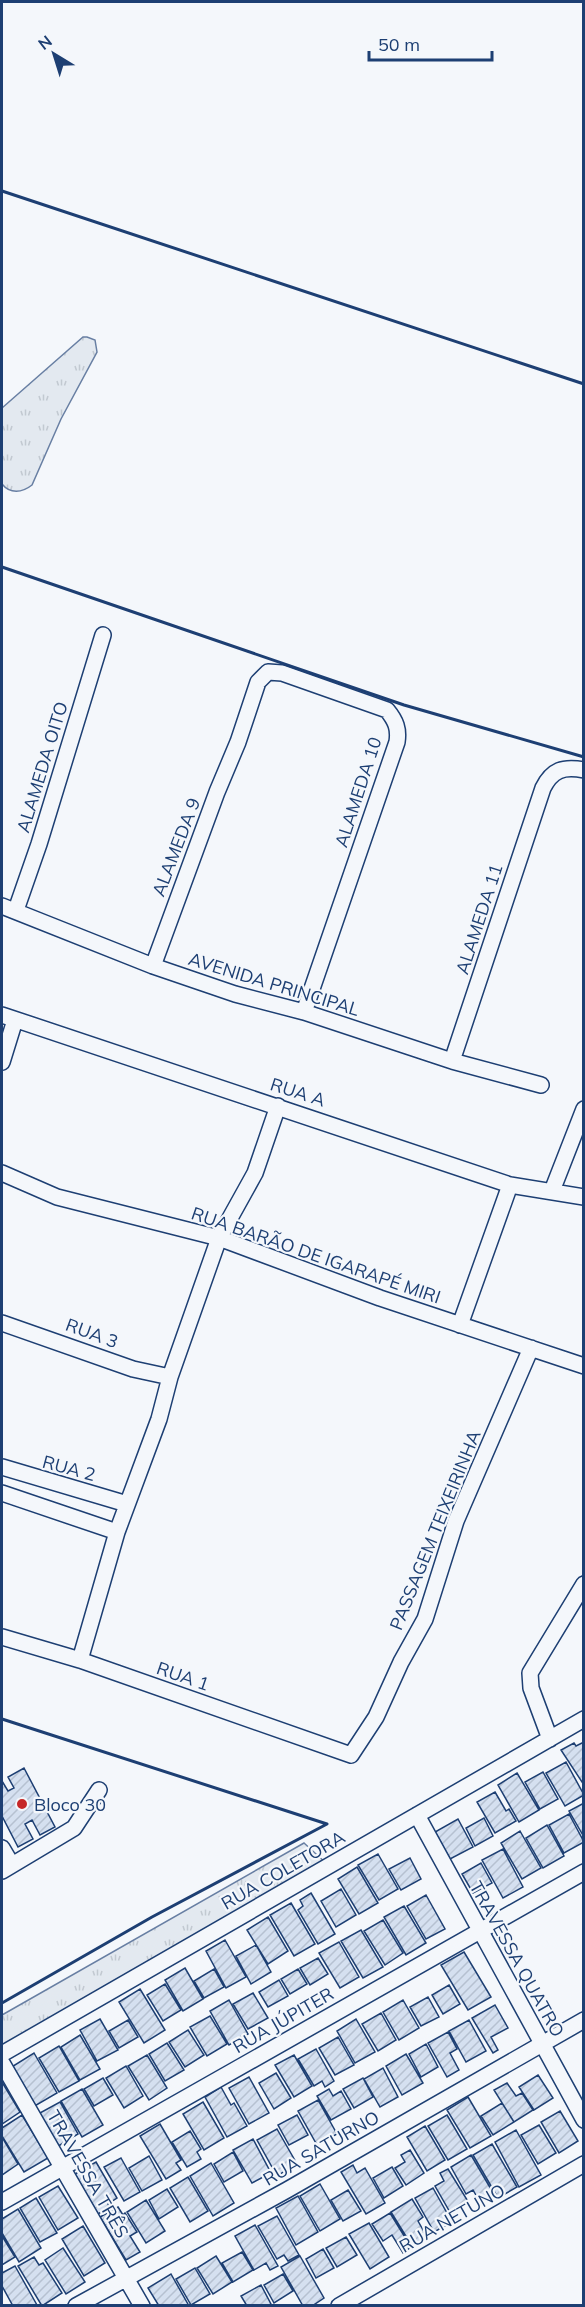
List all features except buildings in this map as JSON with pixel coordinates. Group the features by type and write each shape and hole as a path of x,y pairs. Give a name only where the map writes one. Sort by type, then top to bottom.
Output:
{"street":[{"name":"ALAMEDA OITO","path":"9,908 29,875 103,635"},
{"name":"ALAMEDA 10","path":"238,742 258,682 268,672 282,673 387,710 397,725 397,742 304,1012"},
{"name":"ALAMEDA 9","path":"153,966 217,792 238,742"},
{"name":"ALAMEDA 11","path":"452,1061 543,789 549,776 556,772 573,768 584,770"},
{"name":"AVENIDA PRINCIPAL","path":"9,908 153,966 235,994 304,1012 452,1061 541,1085"},
{"path":"2,1062 8,1017"},
{"name":"RUA A","path":"8,1017 510,1185 584,1197"},
{"path":"80,1660 117,1532 159,1419 170,1377 219,1238 255,1173 278,1106"},
{"path":"552,1191 584,1109"},
{"name":"RUA BARÃO DE IGARAPÉ MIRI","path":"2,1173 57,1197 219,1238 380,1298 584,1366"},
{"path":"460,1325 510,1185"},
{"name":"RUA 3","path":"2,1323 133,1369 170,1377"},
{"name":"PASSAGEM TEIXEIRINHA","path":"351,1755 376,1717 401,1662 425,1619 456,1521 531,1347"},
{"name":"RUA 2","path":"2,1467 127,1504"},
{"path":"2,1493 117,1532"},
{"path":"550,1739 531,1688 530,1673 584,1584"},
{"name":"RUA 1","path":"2,1637 80,1660 351,1755"},
{"name":"RUA COLETORA","path":"2,2054 584,1719"},
{"path":"2,1848 7,1868 74,1828 99,1790"},
{"name":"TRAVESSA QUATRO","path":"417,1815 584,2121"},
{"name":"RUA JÚPITER","path":"2,2202 584,1872"},
{"name":"RUA SATURNO","path":"76,2306 288,2190 584,2020"},
{"name":"TRAVESSA TRÊS","path":"2,2063 142,2306"},
{"name":"RUA NETUNO","path":"339,2306 584,2164"}],"green space":[{"path":"83,337 95,340 97,352 61,419 32,485 20,491 9,490 2,484 2,408"},
{"path":"304,1843 327,1864 2,2047 2,2015"}],"wall":[{"path":"2,191 584,384"},
{"path":"2,567 404,705 584,757"},
{"path":"2,1719 327,1824 152,1917 2,2003"}],"place":[{"name":"Bloco 30","path":"22,1804"}]}
